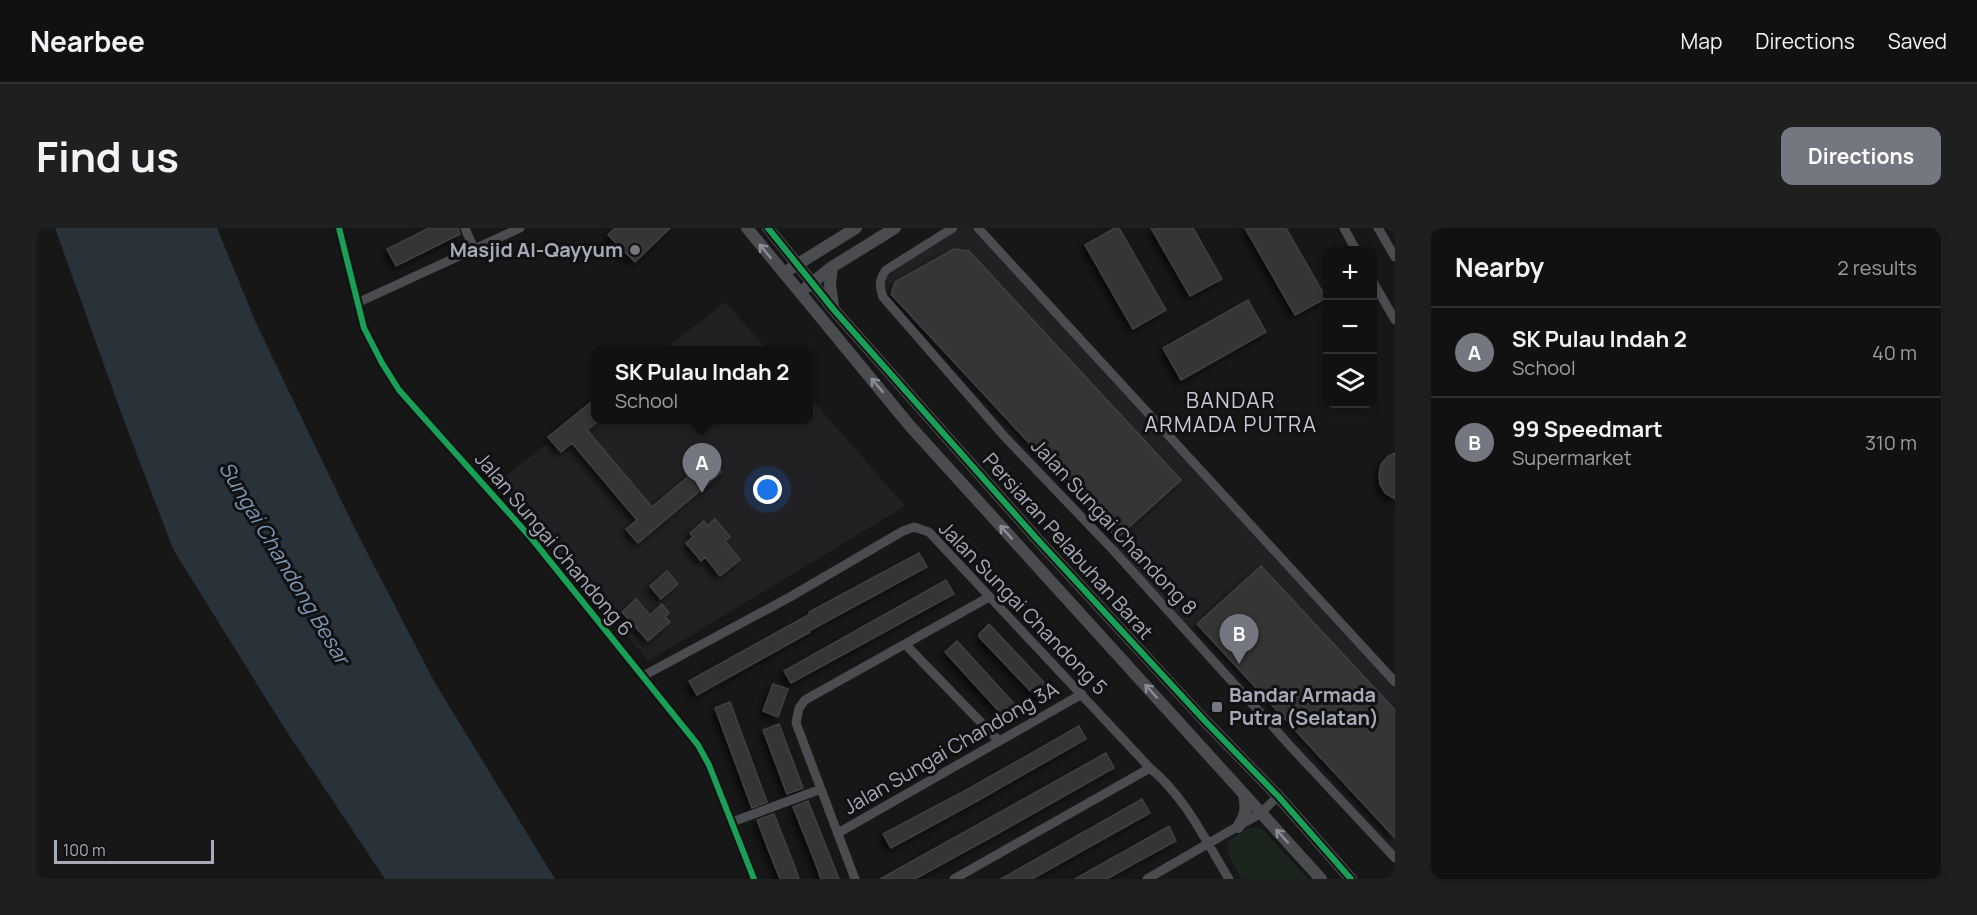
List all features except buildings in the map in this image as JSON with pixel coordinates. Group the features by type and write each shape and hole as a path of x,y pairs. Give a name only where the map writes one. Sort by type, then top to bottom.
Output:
{"street":[{"name":"Jalan Sungai Chandong 6","path":"339,228 364,328 399,390 532,538 698,745 709,765 754,879"},
{"path":"465,228 474,249"},
{"path":"357,303 520,228"},
{"name":"Persiaran Pelabuhan Barat","path":"747,228 910,426 1321,879"},
{"name":"Persiaran Pelabuhan Barat","path":"768,228 834,310 1037,539 1204,720 1278,796 1351,879"},
{"path":"784,273 856,228"},
{"path":"799,292 832,267 895,228"},
{"name":"Jalan Sungai Chandong 8","path":"953,228 886,270 879,287 883,297 1004,436 1114,551 1395,858"},
{"path":"978,228 1395,682"},
{"path":"1344,228 1354,246"},
{"path":"1378,228 1395,257"},
{"path":"777,240 786,249 798,253 815,253"},
{"path":"832,267 830,284 834,310"},
{"path":"1377,289 1395,320"},
{"name":"Jalan Sungai Chandong 5","path":"643,676 790,597 903,531 914,527 929,532 1150,768 1166,782 1184,803 1229,879"},
{"path":"1022,550 1025,544 1037,539"},
{"path":"855,879 796,723 799,708 805,700 989,597"},
{"path":"905,644 999,741"},
{"name":"Jalan Sungai Chandong 3A","path":"838,833 1082,694"},
{"path":"954,879 1150,768"},
{"path":"732,822 821,789"},
{"path":"1238,827 1245,817 1247,808 1244,793"},
{"path":"1147,879 1262,813 1278,796"}],"shaded area":[{"path":"961,228 972,228 1395,688 1395,852 1114,545 1005,430 888,295 884,287 885,280 890,273"},
{"path":"725,302 764,346 669,346"},
{"path":"813,401 905,506 648,661 500,481 591,408 591,424 813,424"},
{"path":"1256,827 1263,830 1308,879 1241,879 1227,852 1228,841 1247,829"}],"water":[{"name":"Sungai Chandong Besar","path":"55,228 217,228 256,323 356,531 435,683 555,879 385,879 285,729 173,549"}],"cycle path":[{"path":"339,228 364,328 399,390 532,539 698,745 709,765 754,879"},
{"path":"768,228 834,310 1037,539 1204,720 1278,796 1351,879"}],"place":[{"name":"Masjid Al-Qayyum","path":"635,250"},
{"name":"SK Pulau Indah 2","path":"702,493"},
{"name":"99 Speedmart","path":"1239,664"},
{"name":"Bandar Armada Putra (Selatan)","path":"1217,707"}],"district":[{"name":"BANDAR ARMADA PUTRA","path":"1231,413"}]}
